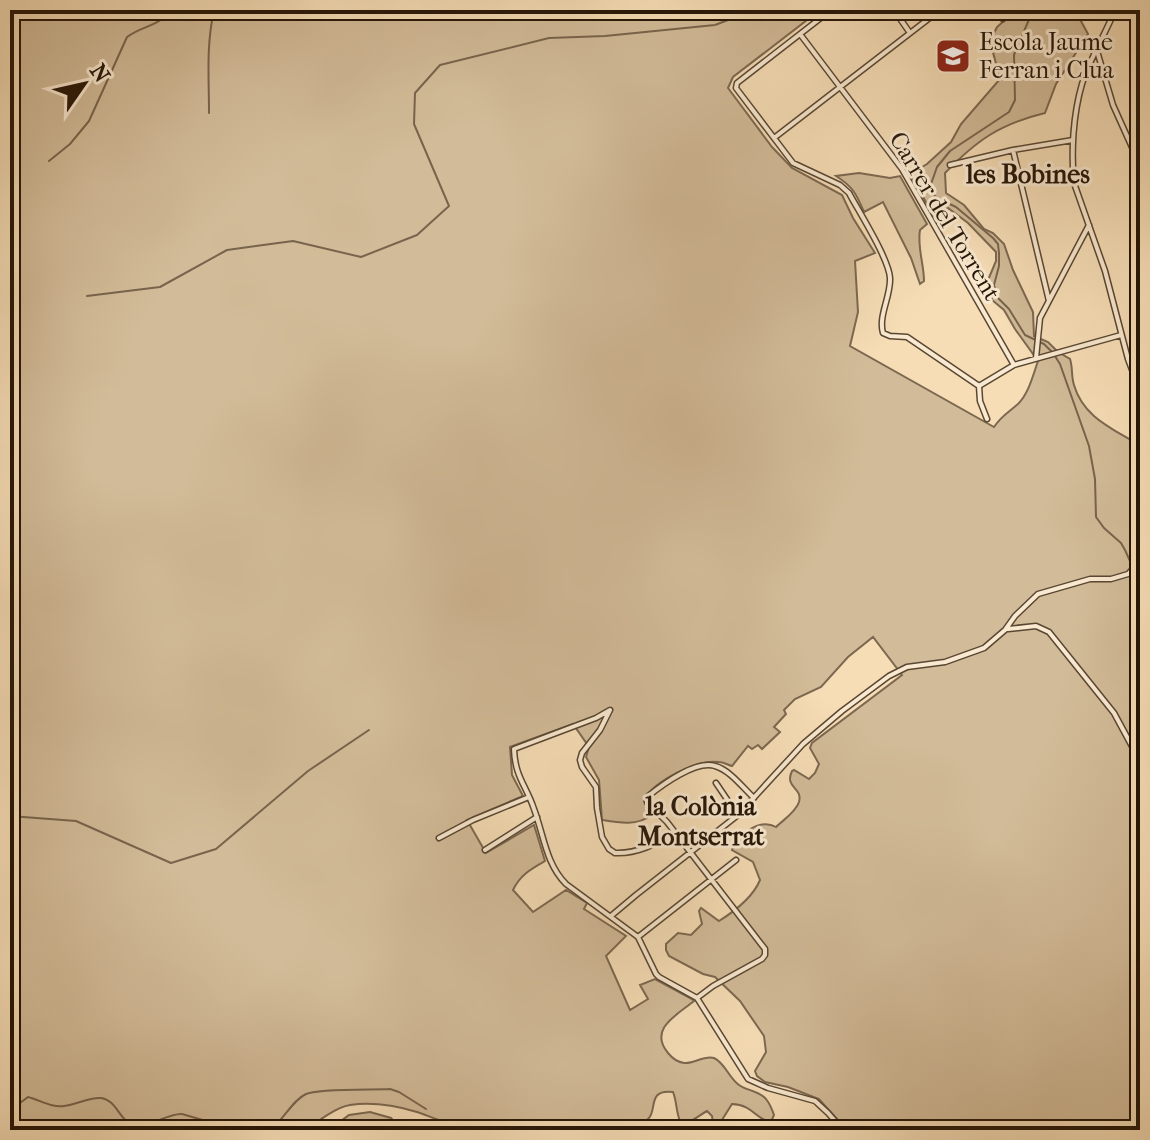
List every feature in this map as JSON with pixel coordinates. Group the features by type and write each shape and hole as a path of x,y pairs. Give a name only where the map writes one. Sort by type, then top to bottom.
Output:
{"street":[{"path":"831,10 737,83 736,88 793,163 840,185 849,193 890,273 881,326 883,333 907,337 979,386"},
{"path":"894,10 910,33"},
{"path":"774,139 940,10"},
{"path":"996,10 1003,19"},
{"path":"1115,10 1082,84 1073,140 1074,183 1105,271 1121,335 1140,390"},
{"name":"Carrer del Torrent","path":"800,34 902,169 1014,365"},
{"path":"1096,49 1113,105 1140,165"},
{"path":"950,165 1073,140"},
{"path":"1013,150 1049,301"},
{"path":"1036,358 1040,318 1089,224"},
{"path":"979,386 1014,365 1121,335"},
{"path":"979,386 980,401 987,419"},
{"path":"611,916 738,815 803,744 889,676 907,667 945,662 984,648 1038,594 1090,579 1111,579 1128,574 1140,561"},
{"path":"1005,630 1036,626 1049,632 1114,713 1140,761"},
{"path":"674,832 660,843 628,853 615,853 605,843 596,787 580,760 610,710 514,749 518,776 537,817 554,871 566,884 638,937 656,974 697,998 744,1074 768,1088 815,1101 843,1130"},
{"path":"697,998 765,955 765,949 647,802 647,797 670,780 703,765 714,765 754,798"},
{"path":"716,783 738,815"},
{"path":"439,838 529,797"},
{"path":"485,850 537,817"},
{"path":"638,937 736,860"}],"shaded area":[{"path":"10,10 820,10 733,77 728,88 772,147 792,168 842,195 875,253 855,261 858,312 850,346 994,427 1022,400 1038,361 1004,310 992,300 988,280 996,261 996,252 968,223 948,208 935,218 910,174 927,164 951,142 961,124 1000,79 990,41 997,27 1016,10 1075,10 1088,34 1056,84 1045,113 1002,128 968,151 945,173 946,193 964,205 984,229 1004,244 1033,312 1034,336 1048,342 1070,359 1074,385 1089,411 1129,439 1140,433 1140,1130 847,1130 819,1099 765,1082 757,1076 755,1071 766,1052 764,1036 740,1001 715,977 669,956 666,944 678,933 691,935 702,924 701,908 719,921 753,892 760,880 753,862 732,850 739,838 750,829 763,825 776,827 795,809 800,797 790,777 794,770 809,779 815,773 819,764 810,748 812,743 902,675 873,637 848,657 821,687 795,699 784,710 786,714 774,727 780,732 762,749 758,745 752,749 748,746 732,766 710,762 677,773 649,793 644,800 652,815 640,821 602,820 599,780 586,757 589,747 573,724 510,747 512,775 523,796 467,820 486,853 534,825 545,861 523,876 513,890 533,912 566,890 587,903 584,909 626,936 606,956 630,1010 648,999 640,985 655,979 692,999 694,1001 673,1017 663,1030 661,1037 668,1053 684,1063 706,1058 718,1060 739,1085 766,1099 774,1115 771,1122 745,1107 732,1104 720,1123 713,1123 707,1111 691,1121 680,1121 673,1092 665,1092 656,1097 648,1119 618,1126 484,1127 446,1122 401,1108 367,1104 339,1108 308,1130 10,1130"},
{"path":"859,173 890,178 900,176 927,224 920,230 924,281 920,284 911,258 883,202 864,212 853,191 836,176"},
{"path":"370,1112 391,1118 401,1130 329,1130 349,1115"}],"waterway":[{"path":"27,16 33,10"},
{"path":"49,161 70,144 89,121 127,37 160,20 172,10"},
{"path":"209,113 209,49 214,10"},
{"path":"87,296 160,287 227,250 293,241 361,257 417,235 449,206 414,124 415,93 440,65 549,38 715,25 754,10"},
{"path":"1033,10 1014,55 1015,100 1009,112 950,151 937,167 930,191 956,207 998,244 999,266 994,285 997,297 1009,309 1025,335 1044,344 1060,364 1089,446 1095,479 1096,517 1121,543 1140,583"},
{"path":"1140,654 1130,679 1132,691 1140,702"},
{"path":"10,816 76,821 171,863 216,849 308,771 369,730"},
{"path":"269,1130 301,1097 312,1092 390,1089 426,1109"},
{"path":"10,1107 28,1097 60,1106 101,1098 111,1102 134,1125 145,1125 182,1114 237,1130"}],"place":[{"name":"Escola Jaume Ferran i Clua","path":"953,56"}],"district":[{"name":"les Bobines","path":"1028,174"},
{"name":"la Colònia Montserrat","path":"701,821"}]}
